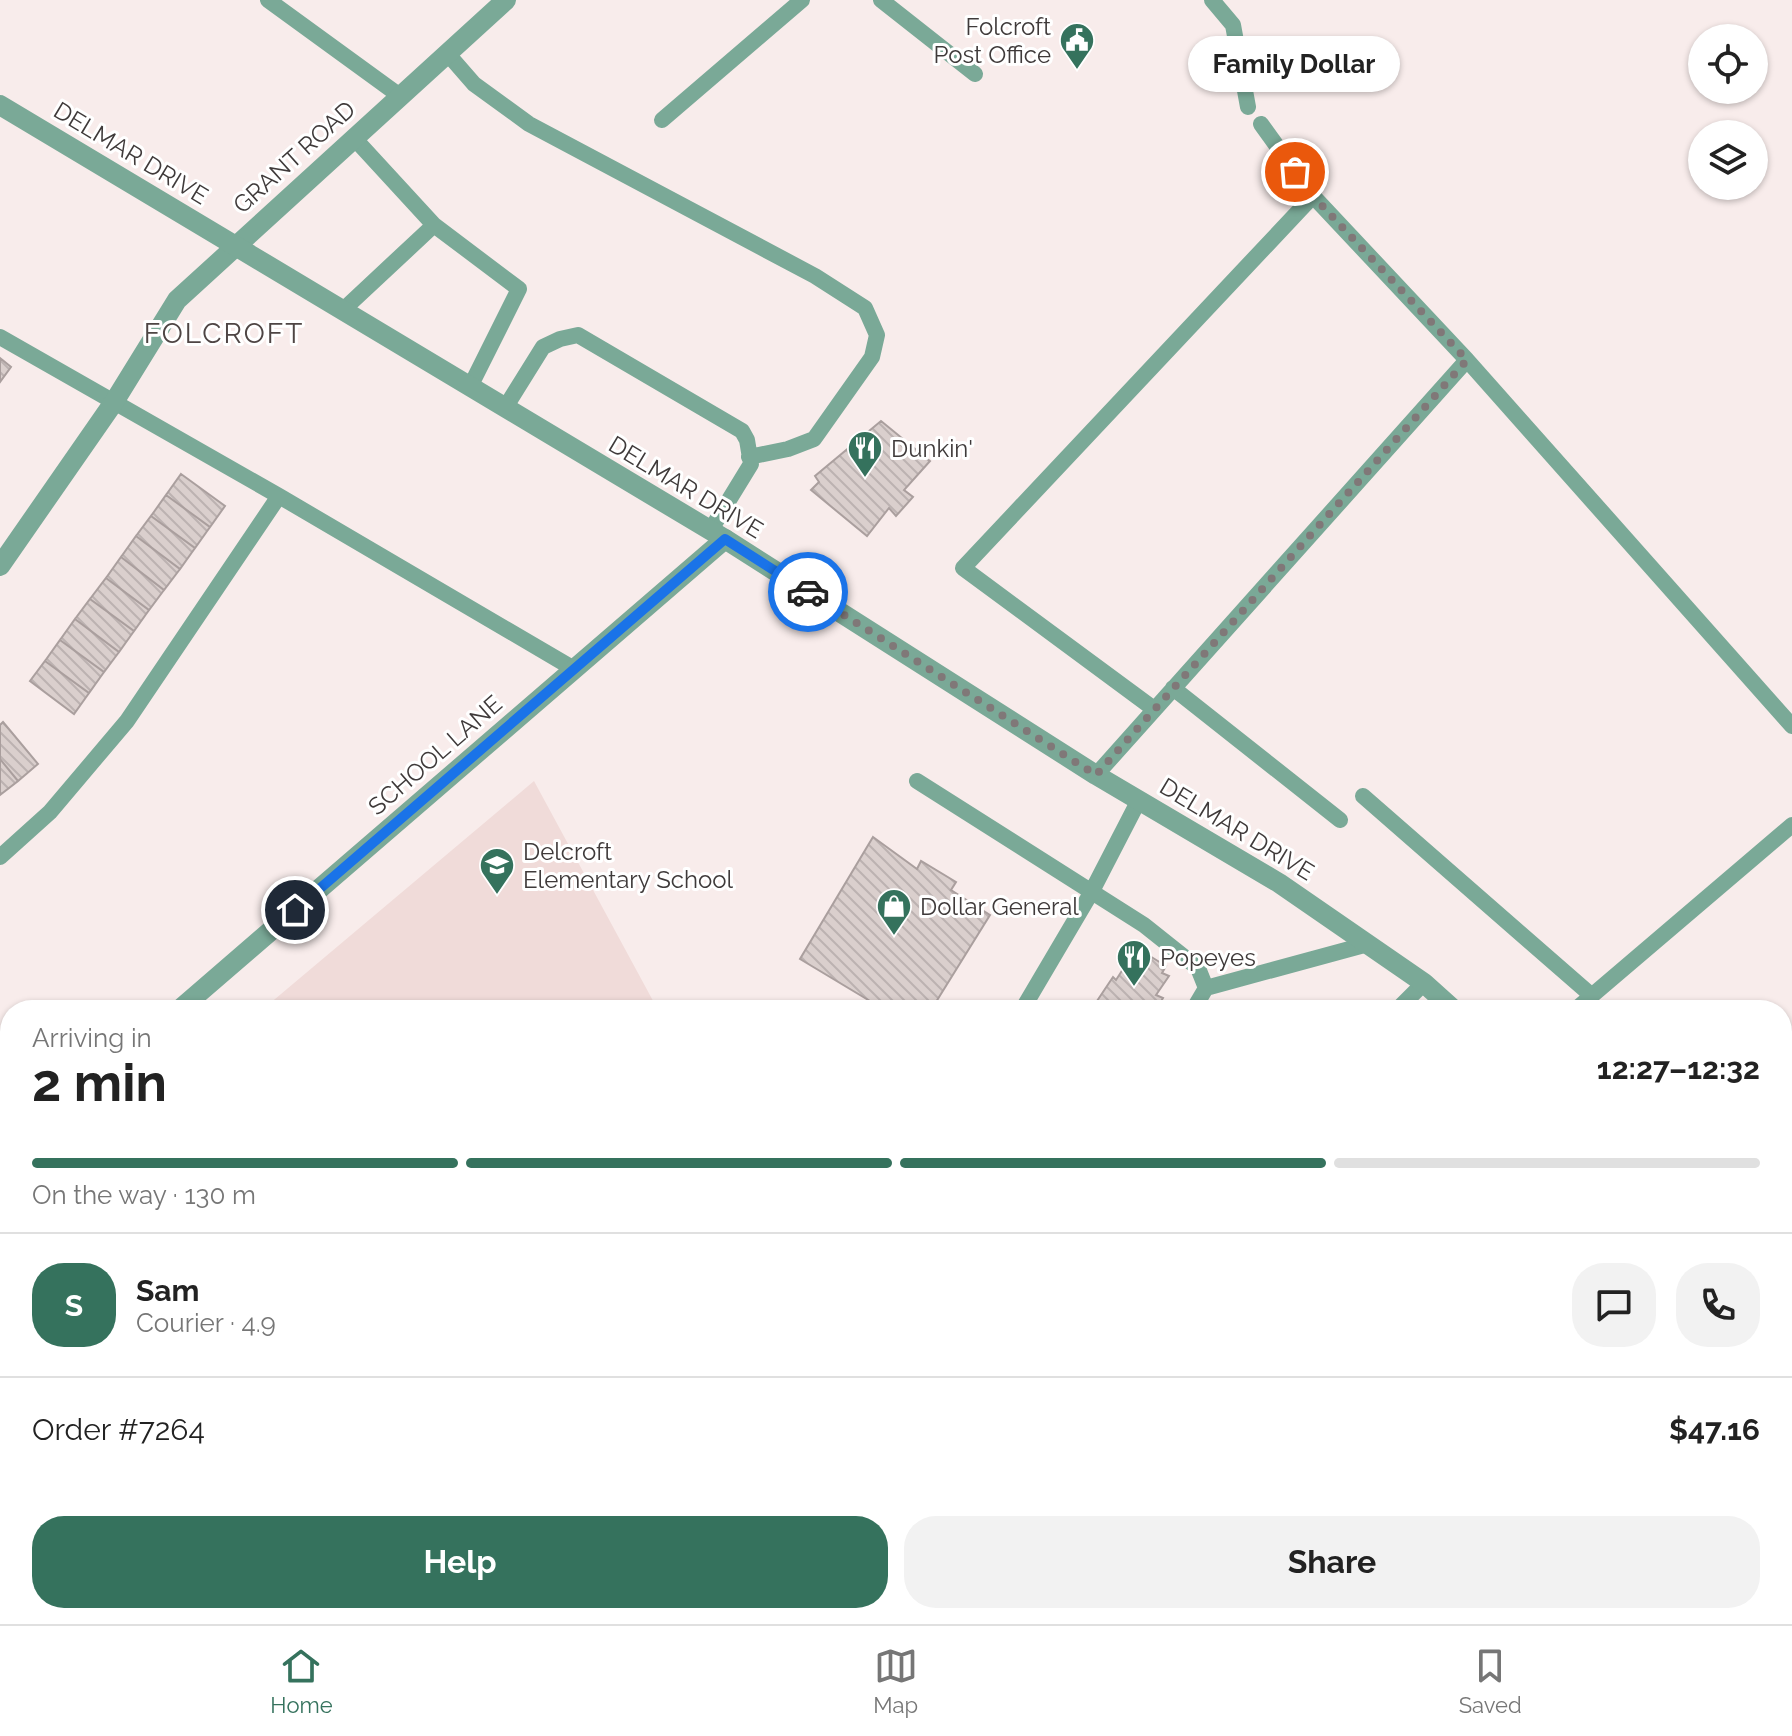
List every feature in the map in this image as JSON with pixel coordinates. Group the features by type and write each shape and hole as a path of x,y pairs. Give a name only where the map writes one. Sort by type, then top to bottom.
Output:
{"street":[{"name":"GRANT ROAD","path":"0,566 114,402 177,300 506,0"},
{"name":"DELMAR DRIVE","path":"0,105 718,535 1096,775 1279,883 1424,983 1443,1000"},
{"name":"SCHOOL LANE","path":"191,1000 574,669 718,535"}],"lane":[{"path":"268,0 400,96"},
{"path":"662,120 802,0"},
{"path":"1212,0 1233,25 1248,107"},
{"path":"889,2 975,74"},
{"path":"447,53 474,84 529,124 815,276 865,308 877,335 872,357 814,439 788,449 749,457"},
{"path":"1261,124 1313,196 1467,360 1792,726"},
{"path":"354,138 434,225 519,289 470,387"},
{"path":"1154,709 963,568 1313,196"},
{"path":"343,310 434,225"},
{"path":"505,408 543,347 578,335 742,431 747,440 751,464 718,535"},
{"path":"0,337 574,669"},
{"path":"1096,775 1467,360"},
{"path":"0,857 50,812 127,721 279,496"},
{"path":"1173,688 1340,820"},
{"path":"917,781 1144,925 1198,968 1206,988"},
{"path":"1363,796 1591,995"},
{"path":"1028,1000 1091,893 1139,800"},
{"path":"1586,1000 1792,825"},
{"path":"1199,1000 1206,988 1368,944"},
{"path":"1407,1000 1424,983"}],"shaded area":[{"name":"Delcroft Elementary School","path":"534,781 653,1000 274,1000"}],"building":[{"path":"0,358 11,367 0,382"},
{"name":"Dunkin'","path":"881,421 930,461 904,490 913,497 896,516 889,508 867,536 811,490 819,482 815,476"},
{"path":"181,474 225,506 210,527 166,495"},
{"path":"166,495 210,527 195,548 151,516"},
{"path":"151,516 195,548 180,569 136,536"},
{"path":"136,536 180,569 164,590 121,557"},
{"path":"121,557 164,590 149,610 106,578"},
{"path":"106,578 149,610 134,631 90,599"},
{"path":"90,599 134,631 119,652 75,619"},
{"path":"75,619 119,652 104,672 60,640"},
{"path":"60,640 104,672 89,693 45,661"},
{"path":"45,661 89,693 74,714 30,681"},
{"path":"3,722 38,764 18,781 0,759 0,725"},
{"path":"0,759 18,781 0,795"},
{"name":"Dollar General","path":"873,837 917,869 921,861 956,882 951,890 990,915 937,1000 868,1000 800,959"},
{"name":"Popeyes","path":"1140,950 1166,966 1162,973 1169,976 1156,995 1162,1000 1098,1000 1113,977 1116,980 1134,952 1137,955"}],"way so far":[{"path":"808,592 1096,775 1467,360 1313,196 1295,172"}],"place":[{"name":"Folcroft Post Office","path":"1077,71"},
{"name":"Family Dollar","path":"1295,172"},
{"name":"Dunkin'","path":"865,479"},
{"name":"Delcroft Elementary School","path":"497,896"},
{"name":"Dollar General","path":"894,937"},
{"name":"Popeyes","path":"1134,988"}],"district":[{"name":"FOLCROFT","path":"224,333"}],"route":[{"path":"295,910 725,539 808,592"}]}
